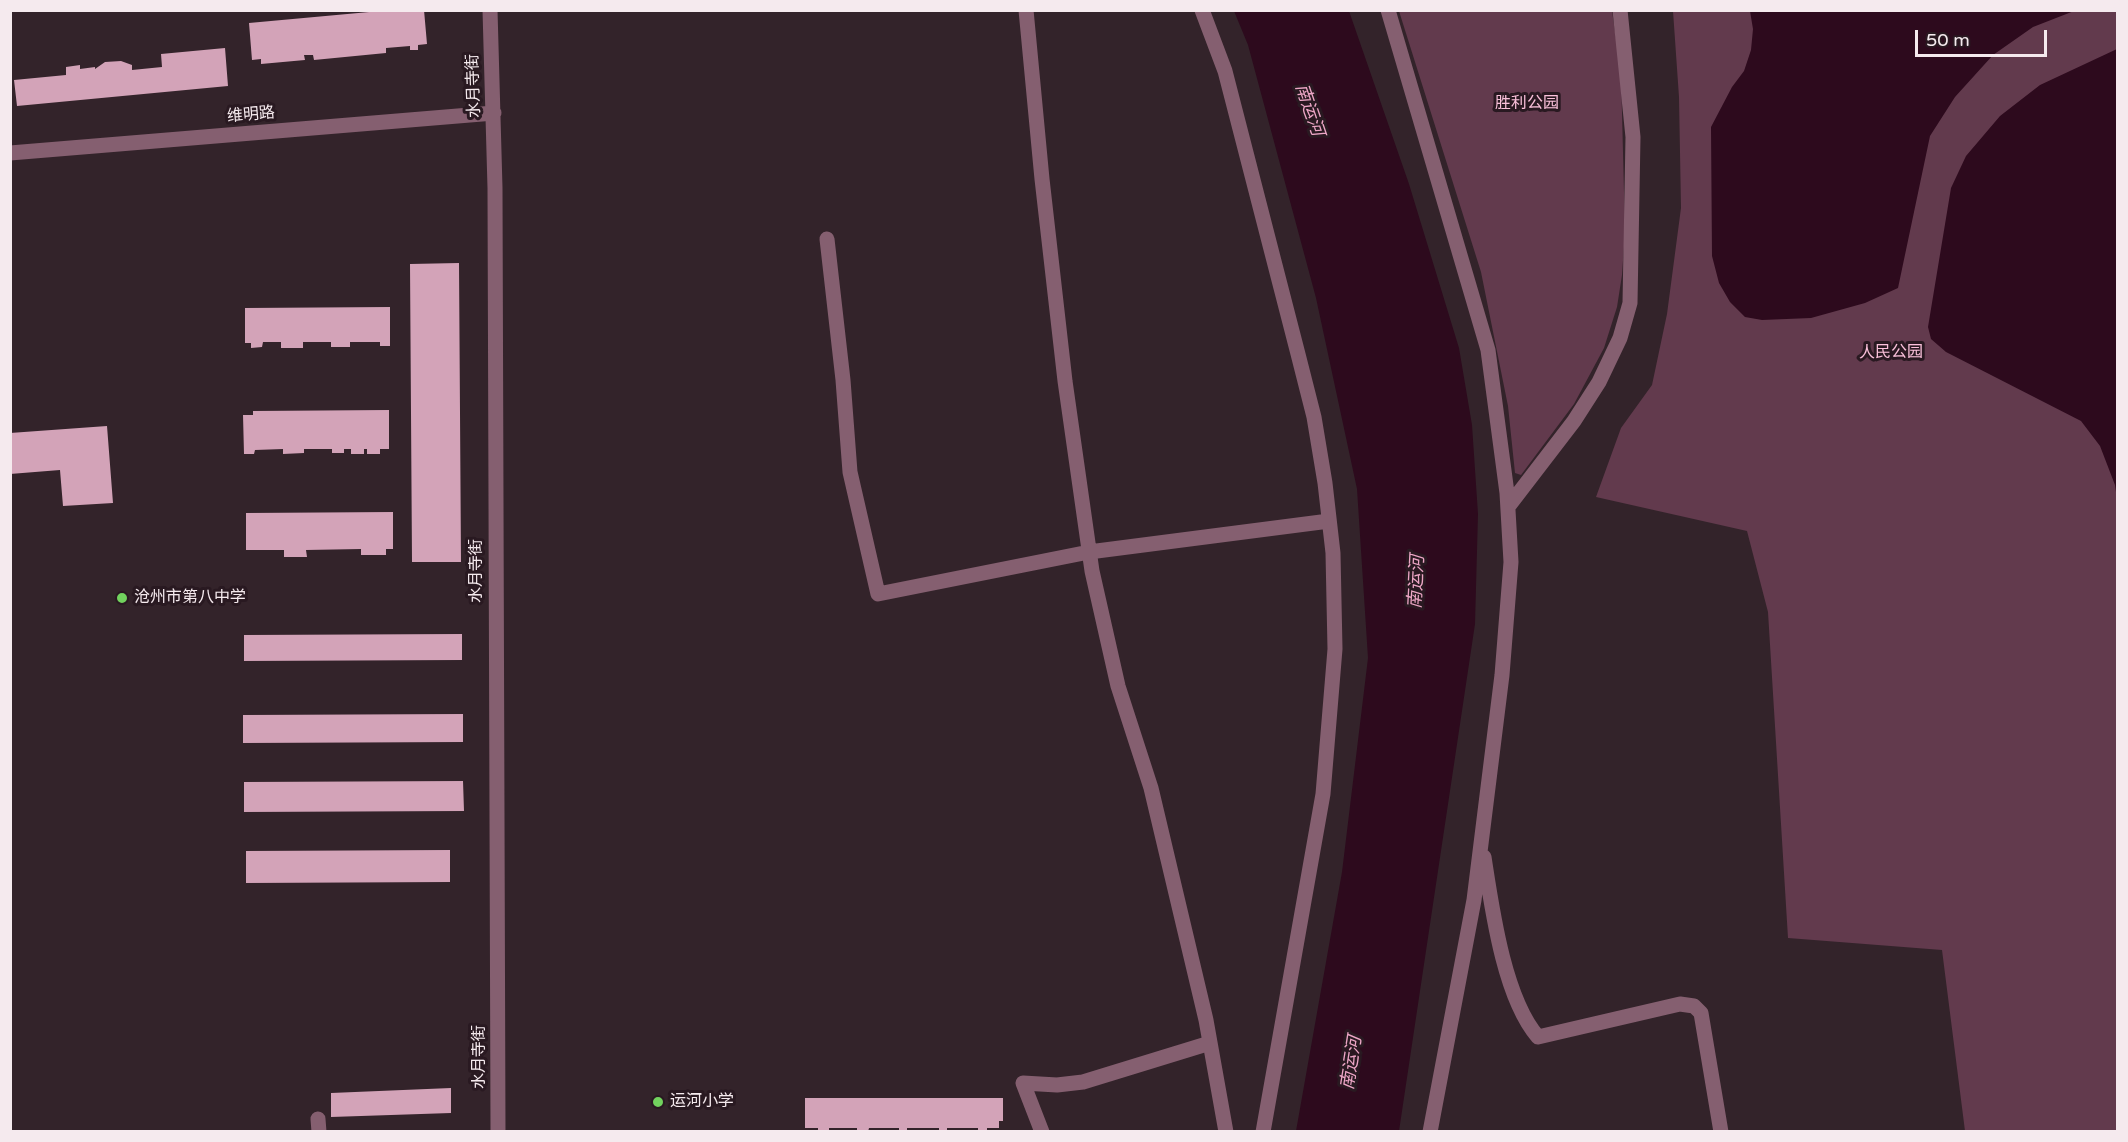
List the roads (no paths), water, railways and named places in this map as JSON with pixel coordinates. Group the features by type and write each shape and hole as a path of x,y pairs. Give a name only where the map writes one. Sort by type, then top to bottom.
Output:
{"street":[{"name":"水月寺街","path":"490,10 494,113 498,1131"},
{"path":"1026,10 1065,381 1089,552 1118,686 1151,788 1210,1043 1226,1131"},
{"path":"1202,10 1225,71 1314,417 1333,553 1335,649 1323,794 1263,1131"},
{"path":"1388,10 1488,350 1508,507 1511,562 1502,675 1474,900 1430,1131"},
{"path":"1508,507 1574,421 1599,382 1620,338 1630,303 1633,137 1620,10"},
{"name":"维明路","path":"10,153 494,113"},
{"path":"827,239 843,380 850,472 878,594 1089,552 1329,520"},
{"path":"1482,841 1503,962 1523,1016 1530,1028 1538,1037 1680,1004 1694,1006 1701,1014 1721,1131"},
{"path":"1042,1131 1023,1083 1057,1085 1083,1082 1210,1043"}],"water":[{"name":"南运河","path":"1234,11 1349,11 1409,184 1459,348 1472,425 1478,514 1475,624 1399,1131 1296,1131 1342,872 1368,658 1357,489 1316,298 1248,45"},
{"path":"1750,11 2074,11 2033,27 1993,55 1955,97 1930,136 1898,288 1865,303 1811,318 1762,320 1745,317 1730,302 1719,283 1712,256 1711,127 1732,87 1744,71 1751,50 1753,29"},
{"path":"2117,49 2117,499 2115,485 2100,446 2081,421 1946,352 1931,339 1928,327 1951,188 1966,156 2000,116 2040,85"}],"place":[{"name":"沧州市第八中学","path":"122,598"},
{"name":"运河小学","path":"658,1102"}],"park label":[{"name":"胜利公园","path":"1527,104"},
{"name":"人民公园","path":"1891,353"}]}
